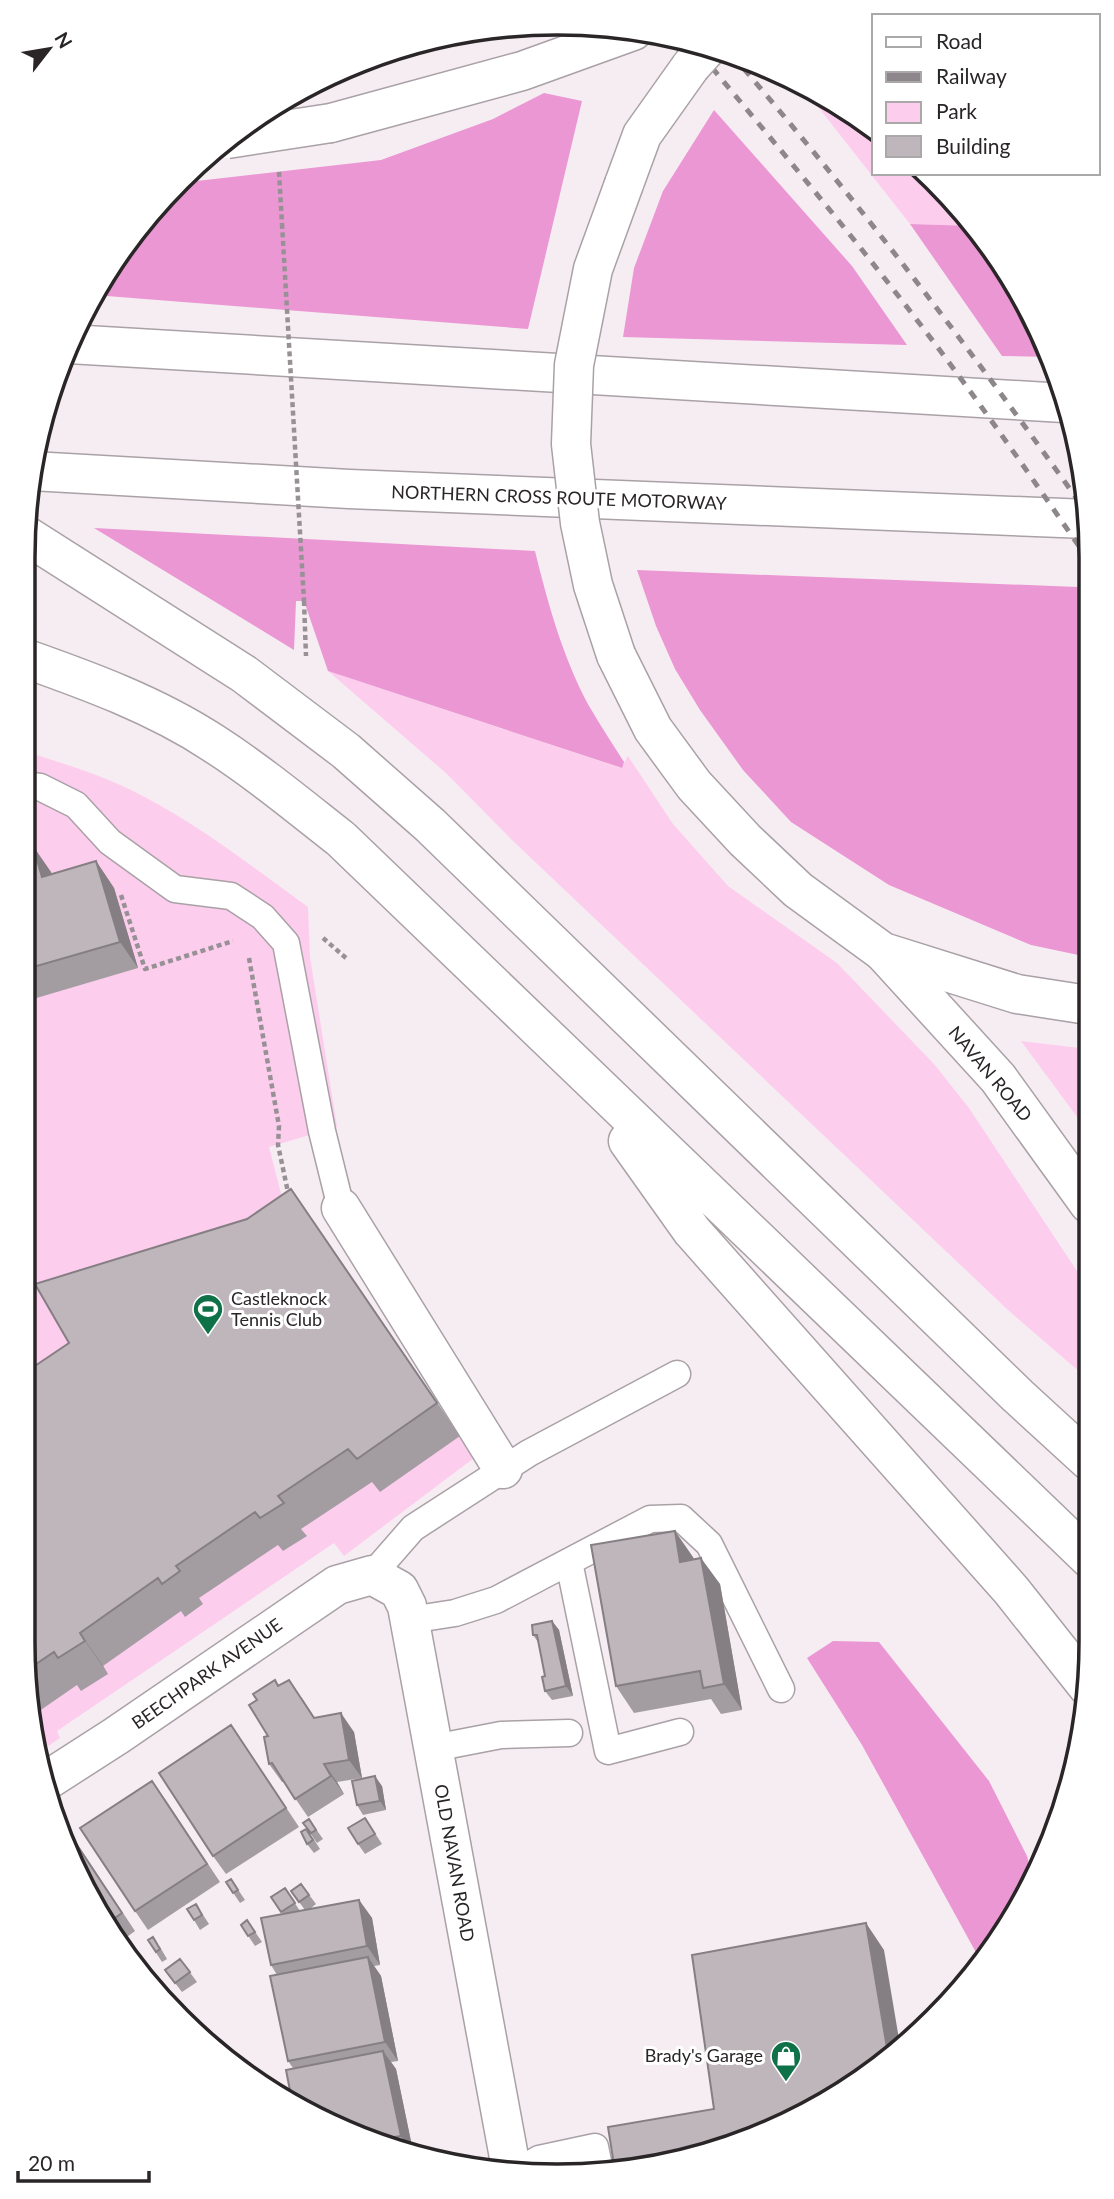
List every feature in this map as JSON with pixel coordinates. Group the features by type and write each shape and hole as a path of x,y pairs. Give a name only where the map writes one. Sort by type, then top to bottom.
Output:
{"main road":[{"path":"249,136 331,123 446,93 537,66 614,38"},
{"path":"700,56 642,135 593,268 574,365 571,444 579,523 593,585 616,654 653,729 694,785 745,840 798,890 883,952 1017,994 1079,1004"},
{"path":"81,345 1055,401"},
{"name":"NORTHERN CROSS ROUTE MOTORWAY","path":"42,472 349,489 1078,519"},
{"path":"35,541 244,674 346,751 430,825 1018,1396 1079,1451"},
{"path":"35,662 130,698 211,742 276,787 341,839 1079,1548"},
{"name":"NAVAN ROAD","path":"883,952 998,1078 1079,1190"},
{"path":"573,1064 692,1231 1011,1590 1078,1674"},
{"path":"341,1208 503,1469"},
{"name":"OLD NAVAN ROAD","path":"372,1575 400,1590 407,1606 511,2162"},
{"name":"BEECHPARK AVENUE","path":"53,1777 337,1585 372,1575"}],"lane":[{"path":"35,786 76,805 110,842 174,889 231,896 263,917 286,943 322,1131 341,1208"},
{"path":"372,1575 413,1528 503,1469 677,1374"},
{"path":"410,1620 474,1609 650,1519 681,1518 709,1544 781,1689"},
{"path":"569,1562 608,1751 680,1732"},
{"path":"434,1748 501,1735 569,1733"},
{"path":"532,2163 539,2159 595,2147 598,2162"}],"path":[{"path":"282,223 306,656"},
{"path":"120,892 145,969 229,941 237,941"},
{"path":"320,936 346,958"},
{"path":"248,954 289,1198"}],"green space":[{"path":"816,104 872,141 872,175 912,175 960,226 910,224"},
{"path":"328,671 621,768 628,756 673,824 728,886 837,963 934,1064 969,1108 1079,1274 1079,1371 1008,1310 513,841 447,774"},
{"name":"Castleknock Tennis Club","path":"35,755 103,778 153,801 221,844 308,907 310,957 337,1127 269,1147 292,1236 314,1222 474,1458 344,1556 334,1543 57,1731 60,1738 46,1748 39,1710 35,1642"},
{"path":"1021,1041 1079,1048 1079,1119"}],"shaded area":[{"path":"544,93 582,101 528,329 105,296 143,239 195,181 381,160 493,119"},
{"path":"714,110 852,266 907,345 623,337 634,268 663,191"},
{"path":"910,224 960,226 991,267 1009,296 1039,357 1002,356"},
{"path":"94,528 535,551 551,611 571,669 589,706 624,762 622,768 328,671 304,601 296,601 294,650"},
{"path":"637,570 1078,587 1079,955 1031,945 889,885 791,822 743,770 700,710 675,669 656,626"},
{"path":"833,1641 879,1642 989,1781 1029,1864 1009,1903 976,1953 862,1745 807,1658"}],"building":[{"path":"35,853 42,877 96,861 120,942 35,967"},
{"path":"291,1189 437,1403 357,1459 348,1449 278,1496 284,1503 260,1518 255,1512 176,1566 180,1571 162,1584 158,1578 80,1633 85,1641 58,1658 54,1652 36,1664 35,1366 69,1343 35,1284 247,1219"},
{"path":"675,1531 680,1562 701,1558 724,1684 703,1688 700,1671 616,1686 591,1545"},
{"path":"552,1621 566,1686 545,1691 542,1677 545,1676 537,1635 533,1635 532,1625"},
{"path":"275,1680 278,1686 289,1680 314,1718 341,1713 349,1760 324,1764 331,1776 295,1799 272,1763 269,1764 264,1737 268,1736 249,1705 257,1700 253,1694"},
{"path":"231,1725 286,1808 213,1856 159,1773"},
{"path":"375,1776 380,1801 357,1805 352,1781"},
{"path":"152,1781 207,1864 135,1911 80,1828"},
{"path":"365,1818 375,1834 358,1844 348,1828"},
{"path":"309,1819 316,1830 311,1833 303,1823"},
{"path":"306,1829 313,1840 307,1844 301,1832"},
{"path":"75,1842 122,1913 114,1918"},
{"path":"231,1879 238,1890 233,1893 226,1882"},
{"path":"301,1884 309,1895 299,1902 291,1891"},
{"path":"285,1888 295,1903 281,1912 271,1897"},
{"path":"359,1900 367,1946 271,1965 261,1918"},
{"path":"196,1904 202,1915 194,1920 187,1909"},
{"path":"247,1920 255,1932 248,1936 241,1925"},
{"name":"Brady's Garage","path":"866,1923 887,2046 818,2094 757,2124 692,2146 613,2161 608,2127 714,2109 692,1955"},
{"path":"153,1937 160,1949 156,1952 148,1940"},
{"path":"368,1957 385,2042 288,2061 270,1976"},
{"path":"180,1959 190,1972 175,1983 165,1970"},
{"path":"383,2051 401,2136 393,2137 357,2124 296,2094 290,2090 286,2070"}],"railway":[{"path":"702,56 835,216 920,324 1079,546"},
{"path":"745,71 915,280 1076,497"}],"place":[{"name":"Castleknock Tennis Club","path":"208,1336"},
{"name":"Brady's Garage","path":"786,2083"}]}
